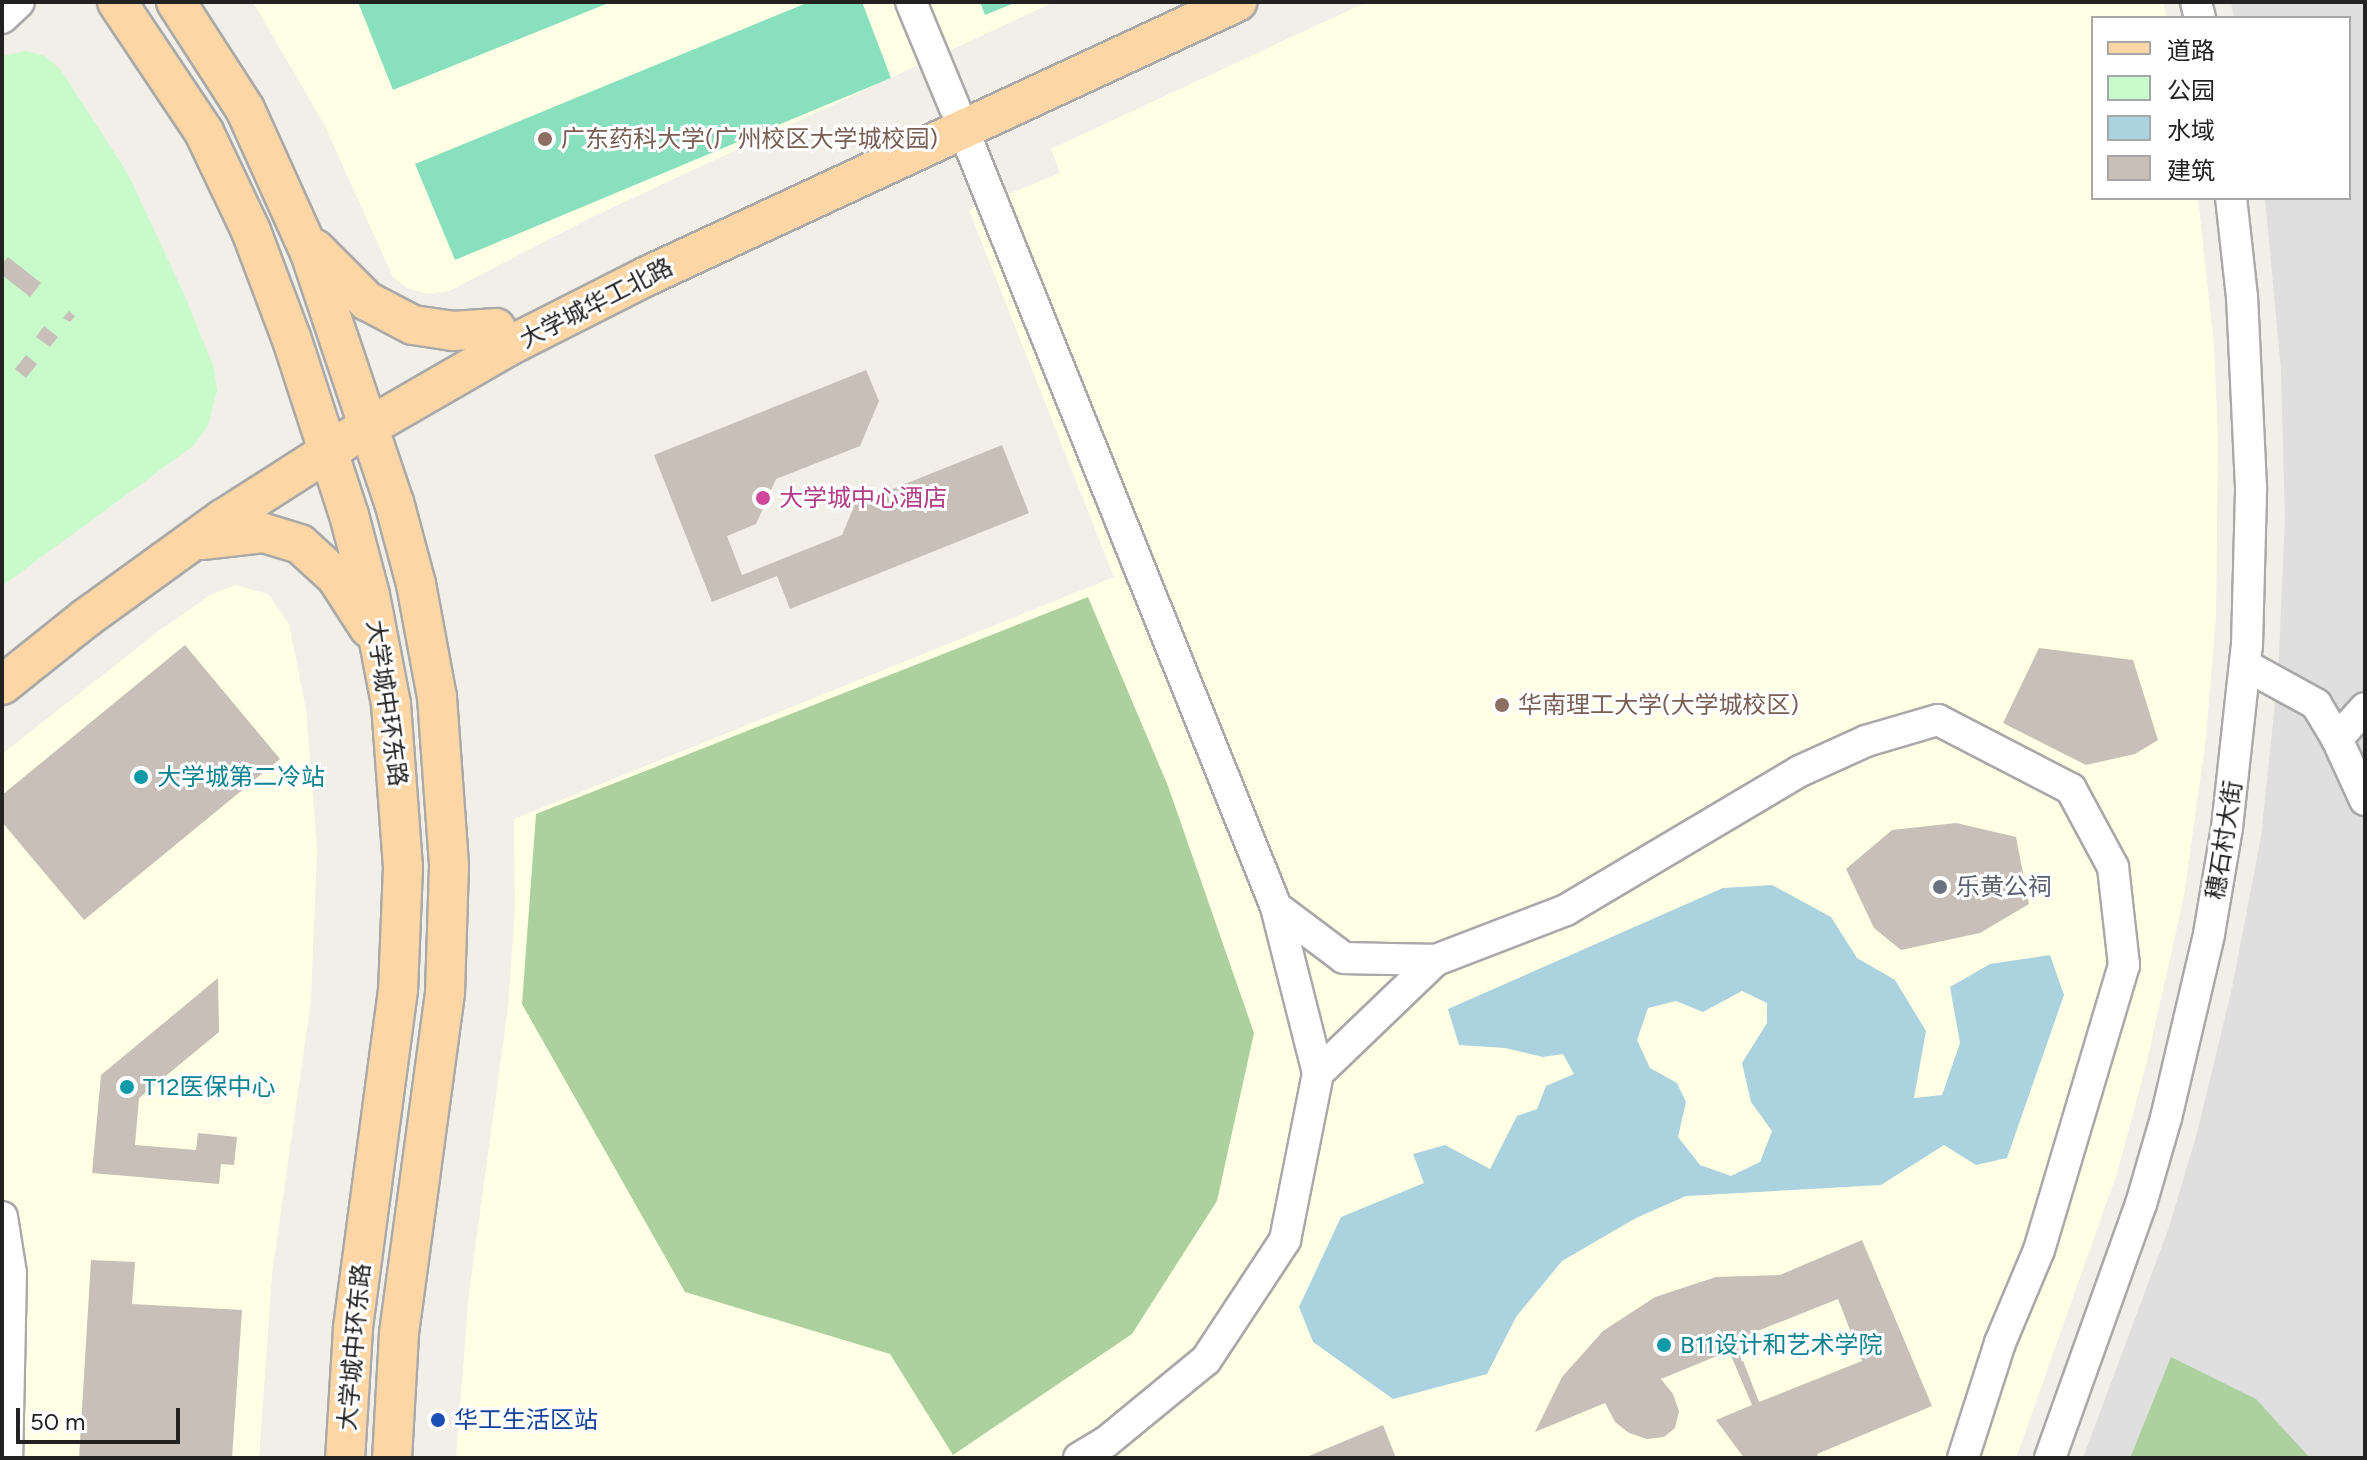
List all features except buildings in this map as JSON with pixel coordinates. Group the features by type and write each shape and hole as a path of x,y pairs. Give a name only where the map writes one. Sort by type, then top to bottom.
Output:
{"main road":[{"name":"大学城中环东路","path":"117,2 184,99 239,202 285,318 326,440 360,553 383,655 400,792 401,939 393,1047 353,1329 345,1458"},
{"name":"大学城中环东路","path":"176,2 245,109 303,234 367,415 405,541 427,641 445,776 449,866 445,993 399,1334 392,1458"},
{"name":"大学城华工北路","path":"367,415 959,119 1184,2"},
{"name":"大学城华工北路","path":"2,656 211,501 326,440 496,328 637,256 1237,2"},
{"path":"303,234 341,277 389,315 434,330 496,328"},
{"name":"大学城华工北路","path":"2,685 326,440"},
{"path":"191,542 249,532 275,535 300,544 336,577 383,655"}],"street":[{"path":"2,18 19,2"},
{"path":"911,2 1276,907 1318,1073 1285,1240 1206,1360 1106,1442 1079,1458"},
{"name":"穗石村大街","path":"2050,1458 2141,1204 2166,1118 2209,934 2227,828 2247,645 2251,487 2242,297 2231,200"},
{"path":"2254,670 2316,704 2337,739 2365,800"},
{"path":"2337,739 2365,708"},
{"path":"1276,907 1344,958 1436,960 1566,910 1800,771 1866,741 1938,720 2071,789 2113,867 2124,965 2039,1250 2000,1343 1963,1458"},
{"path":"1318,1073 1436,960"},
{"path":"2,1217 11,1273 7,1458"}],"shaded area":[{"name":"广东药科大学(广州校区大学城校园)","path":"253,2 1054,2 594,216 449,291 428,294 407,288 393,277 324,124"},
{"name":"华南理工大学(大学城校区)","path":"1367,2 2163,2 2166,16 2091,16 2091,200 2198,200 2214,346 2218,441 2216,615 2206,737 2184,896 2146,1065 2117,1173 2016,1458 456,1458 469,1293 508,1008 515,908 514,819 1114,577 969,210 1060,173 1051,149"},
{"path":"2231,2 2365,2 2365,1458 2083,1458 2169,1227 2197,1133 2232,988 2261,837 2278,675 2285,520 2281,370 2265,200 2351,200 2351,16 2234,16"},
{"path":"235,585 268,594 289,624 306,710 317,848 311,1000 272,1274 259,1458 2,1458 2,754 159,631 210,595"}],"green space":[{"path":"358,2 611,2 393,90"},
{"path":"809,2 862,2 891,78 455,260 415,164"},
{"path":"980,2 1017,2 985,15"},
{"path":"26,51 45,56 61,70 128,174 184,294 214,368 217,391 208,426 193,446 2,586 2,56"},
{"path":"1088,597 1168,786 1254,1033 1217,1201 1132,1334 953,1455 890,1354 685,1292 522,1004 536,814"},
{"path":"2171,1357 2256,1399 2310,1458 2130,1458"}],"water":[{"path":"1772,885 1831,917 1857,958 1895,980 1926,1031 1914,1098 1942,1095 1960,1043 1950,987 1990,964 2050,955 2064,995 2007,1158 1976,1165 1944,1145 1881,1185 1686,1196 1636,1218 1562,1261 1516,1317 1487,1374 1393,1399 1313,1342 1299,1307 1341,1217 1424,1183 1413,1154 1445,1145 1490,1169 1517,1116 1537,1109 1546,1086 1574,1074 1563,1054 1543,1057 1505,1048 1459,1045 1448,1009 1723,888","holes":["1742,991 1767,1003 1767,1023 1742,1063 1751,1102 1772,1131 1760,1162 1731,1176 1700,1165 1678,1137 1686,1102 1677,1083 1650,1068 1637,1040 1648,1008 1676,1001 1703,1012"]}],"place":[{"name":"广东药科大学(广州校区大学城校园)","path":"545,139"},
{"name":"大学城中心酒店","path":"763,498"},
{"name":"华南理工大学(大学城校区)","path":"1502,705"},
{"name":"大学城第二冷站","path":"141,777"},
{"name":"乐黄公祠","path":"1940,887"},
{"name":"T12医保中心","path":"127,1087"},
{"name":"B11设计和艺术学院","path":"1664,1345"},
{"name":"华工生活区站","path":"438,1420"}]}
